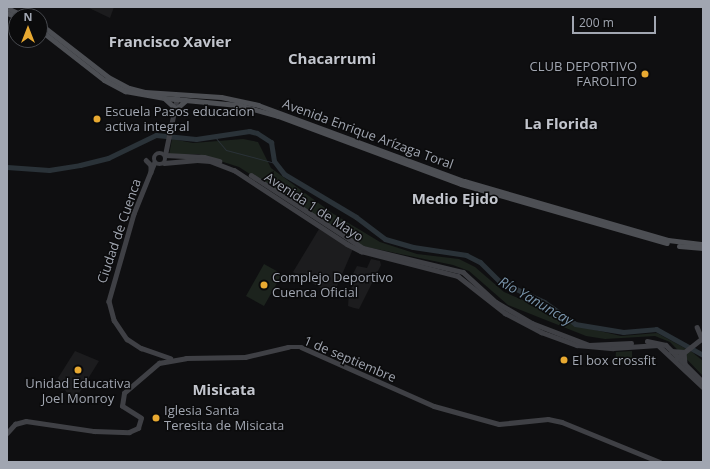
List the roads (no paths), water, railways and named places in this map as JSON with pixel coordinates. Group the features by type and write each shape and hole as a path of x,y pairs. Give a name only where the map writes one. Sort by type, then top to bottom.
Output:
{"main road":[{"name":"Avenida Enrique Arízaga Toral","path":"48,30 118,83 145,92 177,96 221,97 258,105 464,181 668,240 703,244"},
{"name":"Avenida Enrique Arízaga Toral","path":"48,36 116,87 138,95 164,98 177,96 188,99 238,104 278,116 461,184 674,245 703,248"},
{"path":"155,162 163,163 163,154 176,109 177,96"},
{"path":"164,98 176,109"},
{"path":"176,109 188,99"},
{"name":"Ciudad de Cuenca","path":"163,154 155,156 155,162 134,214 109,301 114,320 127,339 141,348 172,359"},
{"name":"Avenida 1 de Mayo","path":"163,154 204,157 236,167 350,241 387,255 463,272 507,310 578,342 589,345 652,340 666,345 703,387"},
{"path":"146,160 151,165 151,173"},
{"name":"Avenida 1 de Mayo","path":"163,163 197,160 210,161 234,170 347,244 362,251 458,276 505,313 541,332 587,348 658,345 686,365 703,382"},
{"name":"Ciudad de Cuenca","path":"151,173 163,163"},
{"path":"677,358 684,351 703,338 697,327"},
{"name":"1 de septiembre","path":"7,433 21,422 45,423 113,432 137,429 141,418 122,406 122,396 126,390 159,363 172,359 234,358 288,347 301,347 370,380 449,410 499,424 548,419 562,422 660,462"},
{"path":"671,351 684,351"},
{"path":"684,351 686,365"},
{"path":"159,354 159,363"}],"waterway":[{"name":"Río Yanuncay","path":"7,167 49,170 80,165 108,158 156,135 196,139 249,131 257,133 271,142 274,161 284,174 356,217 385,239 413,247 466,255 480,262 499,281 544,302 575,324 623,332 656,329 703,355"},
{"name":"Río Yanuncay","path":"215,137 226,150 275,163"}],"place":[{"name":"CLUB DEPORTIVO FAROLITO","path":"645,74"},
{"name":"Escuela Pasos educacion activa integral","path":"97,119"},
{"name":"Complejo Deportivo Cuenca Oficial","path":"264,285"},
{"name":"El box crossfit","path":"564,360"},
{"name":"Unidad Educativa Joel Monroy","path":"78,370"},
{"name":"Iglesia Santa Teresita de Misicata","path":"156,418"}],"district":[{"name":"Francisco Xavier","path":"170,42"},
{"name":"Chacarrumi","path":"332,59"},
{"name":"La Florida","path":"561,124"},
{"name":"Medio Ejido","path":"455,199"},
{"name":"Misicata","path":"224,390"}]}
